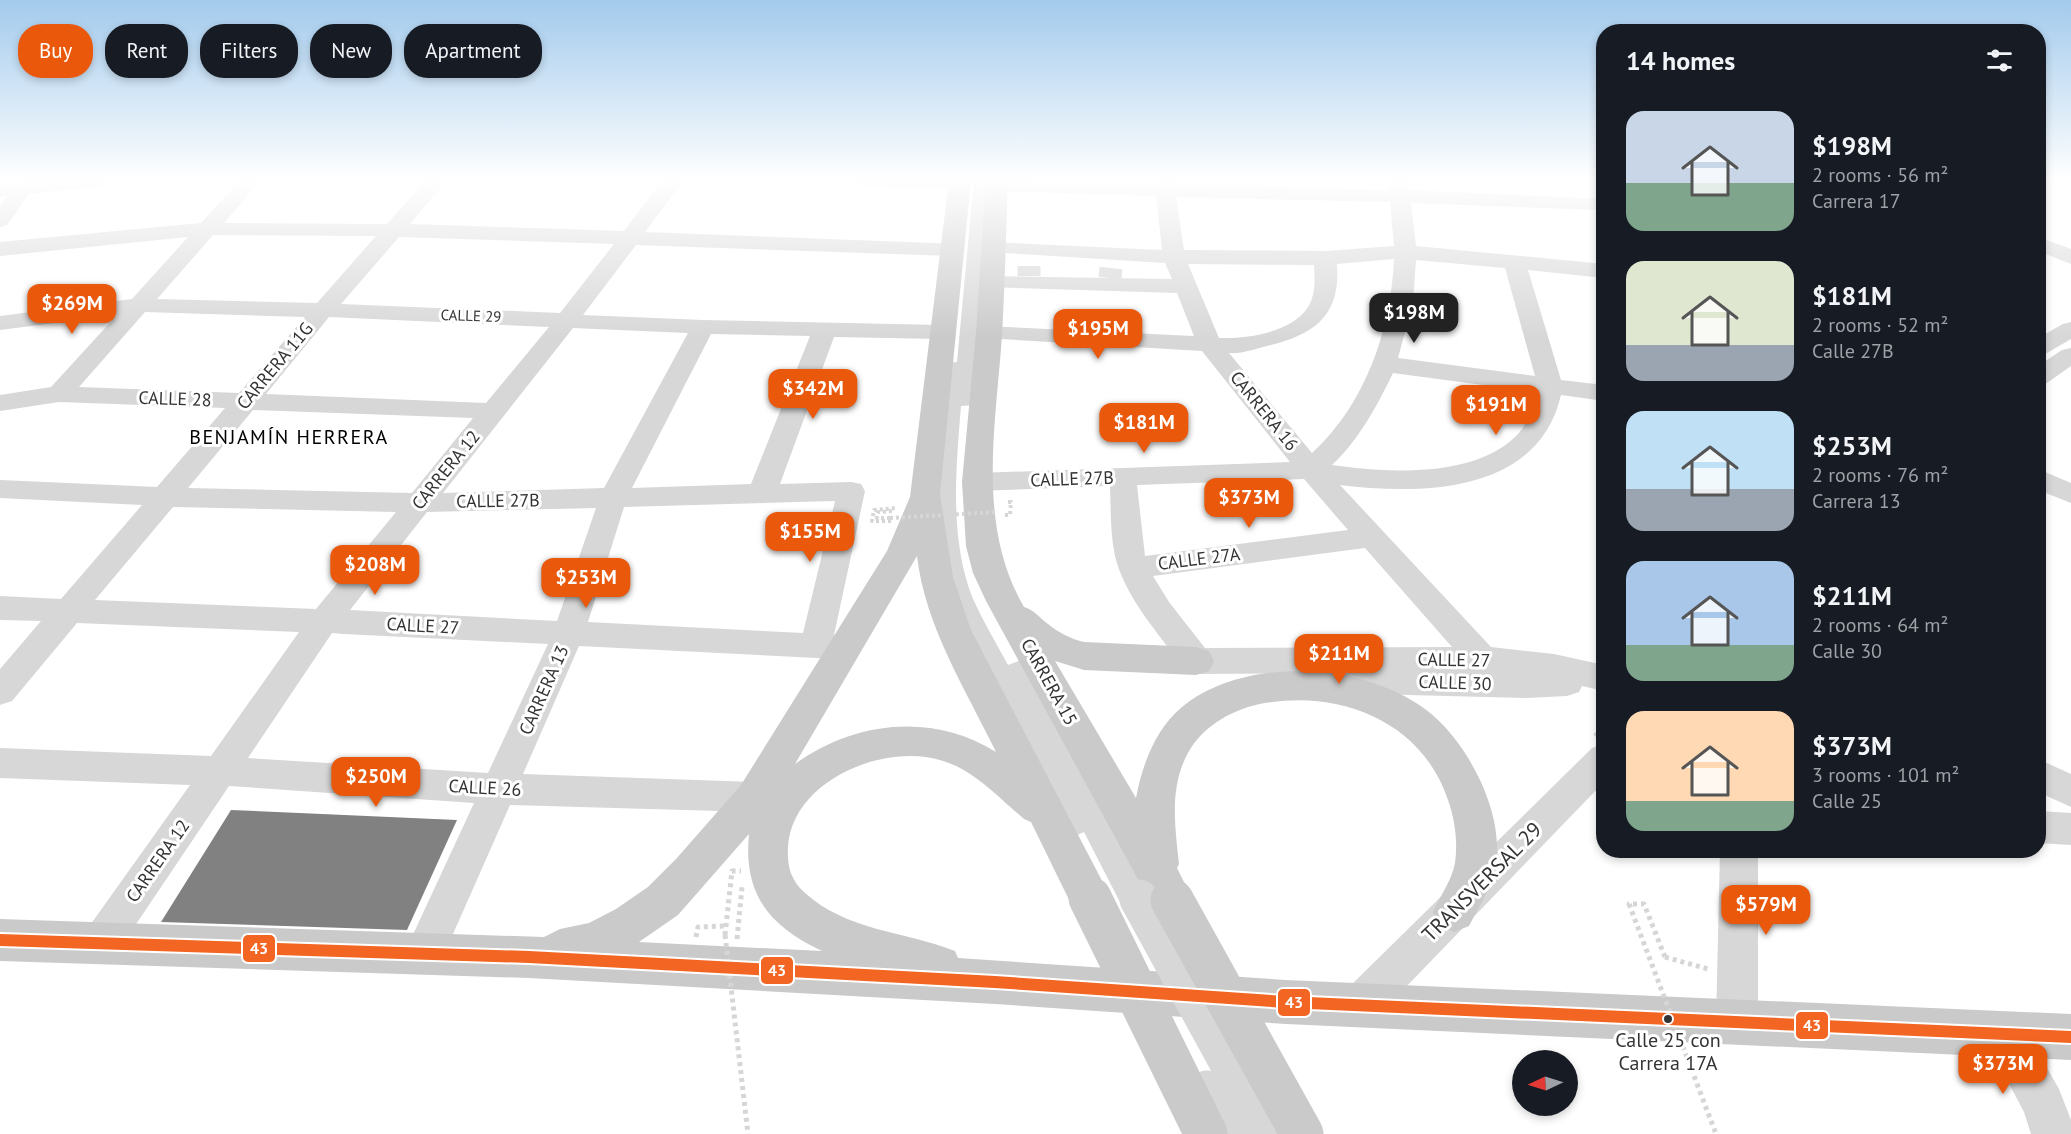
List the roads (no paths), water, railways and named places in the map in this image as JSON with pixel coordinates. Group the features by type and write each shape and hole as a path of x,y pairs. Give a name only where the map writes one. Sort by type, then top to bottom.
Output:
{"main road":[{"name":"CARRERA 15","path":"958,233 952,249 942,332 912,501 954,630 1048,815 1134,895 1302,1134"},
{"name":"CARRERA 15","path":"990,233 994,249 977,482 982,546 990,573 1134,895 1206,1134"},
{"path":"529,957 596,942 631,923 663,901 691,872 754,797 831,646 903,552 912,501"},
{"path":"1003,601 1039,638 1068,652 1084,656 1196,661"},
{"path":"1134,895 1167,756 1185,727 1211,707 1243,693 1276,687 1306,686 1356,694 1398,711 1424,730 1457,770 1473,814 1476,843 1474,871 1454,912"},
{"path":"996,982 863,946 817,928 791,909 774,887 767,856 768,833 781,804 803,779 848,752 897,741 930,742 980,759 1048,815"},
{"path":"0,940 102,941 529,957 996,982 1287,1002 2071,1037"}],"street":[{"path":"0,249 166,233"},
{"path":"59,394 203,233"},
{"name":"CARRERA 11G","path":"0,692 167,497 245,401 390,233"},
{"path":"492,233 952,249"},
{"name":"CARRERA 12","path":"102,941 324,621 567,320 633,233"},
{"path":"975,233 960,479 966,563 976,594 1134,895 1268,1134"},
{"name":"CARRERA 16","path":"1171,233 1174,257 1210,345 1311,470 1482,659"},
{"path":"1311,470 1342,439 1370,397 1385,364 1402,305 1405,252 1403,233"},
{"path":"2046,246 2071,257"},
{"path":"994,249 1029,267 1111,271 1186,286"},
{"path":"992,282 1029,267 1111,271 1174,257 1325,258 1405,252 1596,271"},
{"path":"989,332 1234,346 1296,331 1318,312 1327,293 1328,275 1325,258"},
{"path":"1514,262 1550,386"},
{"name":"CALLE 29","path":"0,323 139,305 323,310 703,327 942,332"},
{"name":"CARRERA 13","path":"424,954 569,633 613,498 703,327"},
{"path":"2054,358 2071,329"},
{"path":"762,493 824,331"},
{"path":"1385,364 1596,392"},
{"name":"CALLE 27B","path":"977,482 1311,470 1338,477 1396,481 1446,476 1491,465 1523,445 1540,422 1550,386"},
{"name":"CALLE 28","path":"0,404 59,394 494,411"},
{"path":"1123,478 1128,542 1134,568 1145,590 1196,661"},
{"path":"2046,482 2071,494"},
{"name":"CALLE 27B","path":"0,489 167,497 419,503 851,491 831,646"},
{"name":"CALLE 27A","path":"1134,568 1370,537"},
{"name":"CALLE 27","path":"0,608 324,621 831,646"},
{"name":"CALLE 27","path":"1196,661 1482,659 1554,667 1596,676"},
{"name":"CALLE 30","path":"1306,686 1369,681 1526,685 1560,684 1596,679"},
{"name":"TRANSVERSAL 29","path":"1360,1005 1454,912 1595,751"},
{"name":"CALLE 26","path":"0,763 220,771 499,789 754,797"},
{"path":"2046,778 2071,792"},
{"path":"2046,827 2071,829"},
{"path":"1737,1022 1739,858"},
{"path":"1134,895 1230,1134"},
{"path":"2004,1034 2043,1104 2053,1134"}],"tunnel":[{"path":"1029,266 1029,276"},
{"path":"1110,278 1111,268"}],"place":[{"name":"Calle 25 con Carrera 17A","path":"1668,1019"}],"district":[{"name":"BENJAMÍN HERRERA","path":"289,437"}]}
